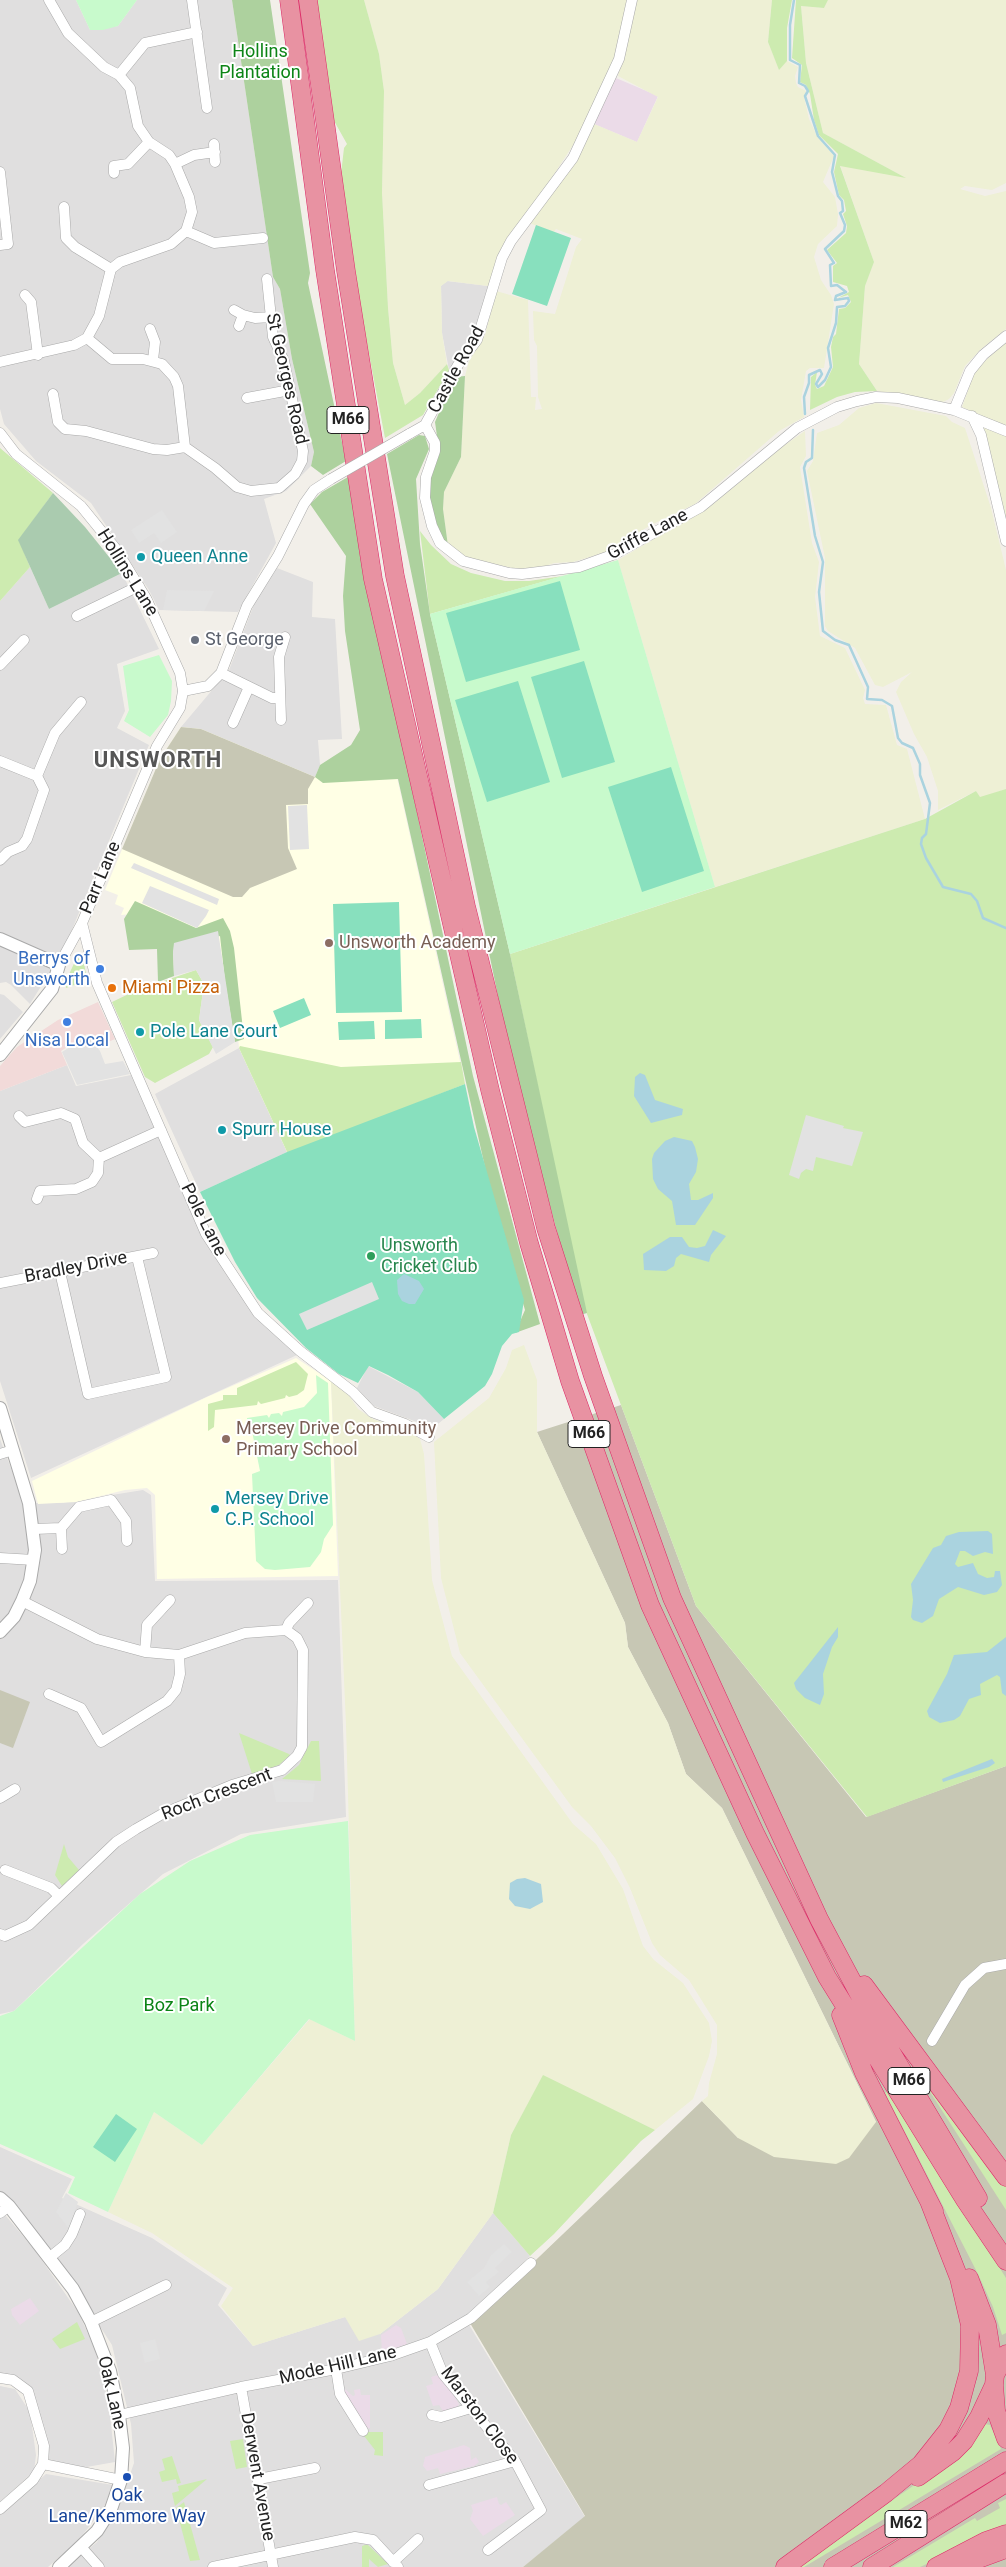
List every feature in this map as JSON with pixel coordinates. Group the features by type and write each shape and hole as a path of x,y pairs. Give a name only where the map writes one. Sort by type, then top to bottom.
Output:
{"highway":[{"name":"M66","path":"289,0 325,270 373,579 490,1090 524,1224 570,1381 650,1605 755,1833 827,1977 965,2200 1006,2261"},
{"name":"M66","path":"308,0 345,261 395,576 454,856 544,1219 593,1376 672,1598 819,1919 877,2028 975,2193 1006,2239"},
{"path":"819,1919 846,1960 1006,2177"},
{"name":"M66","path":"827,1977 864,2074 929,2201"},
{"path":"979,2142 1006,2170"},
{"path":"929,2201 974,2289 987,2325 996,2411 1006,2439"},
{"path":"785,2567 886,2494 921,2464 948,2430 959,2408 969,2372 970,2324 959,2278 929,2201"},
{"path":"785,2567 953,2452 972,2429 1006,2354"},
{"name":"M62","path":"834,2567 1006,2461"},
{"name":"M62","path":"872,2567 1006,2483"},
{"path":"936,2567 986,2541 1006,2534"},
{"path":"955,2567 1006,2549"}],"street":[{"path":"0,362 74,345 87,338 99,316 111,269 120,262 171,244 186,231 191,218 191,205 175,164 169,155 149,142 138,126 130,88 119,75 104,67 68,33 49,0"},
{"path":"192,0 207,108"},
{"name":"Castle Road","path":"221,673 247,606 278,556 304,504 314,490 425,425 458,365 477,340 502,258 512,241 573,158 619,59 632,0"},
{"path":"119,75 145,43 197,32"},
{"path":"114,172 114,166 128,164 149,142"},
{"path":"175,164 194,155 215,153"},
{"path":"0,172 8,244 0,245"},
{"path":"64,207 66,238 75,247 111,269"},
{"path":"186,231 214,243 263,238"},
{"name":"St Georges Road","path":"185,447 238,487 251,491 279,488 295,474 302,461 303,451 284,361 274,338 267,279"},
{"path":"25,295 31,302 38,354"},
{"path":"239,326 238,313 255,318 271,317"},
{"path":"150,329 155,342 154,360"},
{"path":"954,410 970,371 983,356 1006,336"},
{"path":"53,394 58,422 65,429 86,431 153,449 167,450 185,447 178,386 170,371 154,360 112,359 87,338"},
{"path":"247,398 290,390"},
{"name":"Griffe Lane","path":"425,425 435,443 435,451 426,477 425,498 432,526 440,543 463,561 509,573 522,574 579,567 617,553 701,506 797,428 837,407 876,397 898,398 954,410 1006,431"},
{"path":"972,416 982,435 1006,540"},
{"name":"Hollins Lane","path":"0,433 16,454 89,515 116,549 139,586 180,673 183,691"},
{"path":"77,616 139,586"},
{"path":"281,720 279,657 286,637"},
{"path":"0,665 24,640"},
{"path":"183,691 208,686 221,673 272,698 280,698"},
{"path":"233,723 249,687"},
{"name":"Parr Lane","path":"0,1055 52,989 59,965 82,923 157,746 180,708 183,691"},
{"path":"37,776 55,733 81,702"},
{"path":"0,761 37,776 44,790 27,839 22,846 0,859"},
{"name":"Pole Lane","path":"82,923 97,983 206,1234 258,1313 300,1350 353,1392 372,1412 405,1424 429,1437"},
{"path":"0,939 59,965"},
{"path":"19,1116 25,1122 61,1113 75,1119 83,1143 99,1158"},
{"path":"99,1158 161,1130"},
{"path":"37,1199 40,1191 68,1191 92,1182 98,1173 99,1158"},
{"name":"Bradley Drive","path":"0,1283 153,1253"},
{"path":"60,1272 88,1394 166,1376 137,1257"},
{"path":"0,1408 34,1529 34,1560 30,1581 14,1617 0,1632"},
{"path":"0,1454 13,1450"},
{"path":"62,1549 61,1528 79,1506 111,1500 126,1521 127,1541"},
{"path":"34,1529 61,1528"},
{"path":"0,1558 34,1560"},
{"path":"145,1652 146,1626 170,1600"},
{"path":"22,1601 97,1639 145,1652 179,1655 244,1633 286,1630 289,1623 308,1603"},
{"name":"Roch Crescent","path":"0,1934 4,1936 29,1925 116,1842 136,1829 164,1813 232,1785 282,1770 297,1756 302,1747 303,1650 297,1638 286,1630"},
{"path":"49,1694 81,1708 101,1742 167,1701 176,1690 180,1674 179,1655"},
{"path":"0,1798 15,1789"},
{"path":"5,1870 51,1888 59,1896"},
{"path":"932,2041 965,1985 984,1968 1006,1964"},
{"name":"Oak Lane","path":"3,2206 50,2258 73,2289 91,2322 110,2371 119,2415 123,2448 121,2480 111,2509 97,2531 82,2548 59,2567"},
{"path":"50,2258 65,2245 72,2234 80,2214"},
{"name":"Mode Hill Lane","path":"119,2415 241,2387 336,2369 390,2356 430,2342 479,2312 531,2262"},
{"path":"91,2322 166,2286"},
{"name":"Marston Close","path":"430,2342 443,2374 515,2461 541,2510 488,2550"},
{"path":"336,2369 340,2394 363,2430"},
{"path":"0,2378 13,2380 28,2391 44,2446 43,2464 34,2480 0,2509"},
{"name":"Derwent Avenue","path":"241,2387 273,2567"},
{"path":"432,2415 441,2417 471,2408"},
{"path":"429,2485 515,2461"},
{"path":"43,2464 121,2480"},
{"path":"259,2480 315,2468"},
{"path":"213,2567 271,2553 355,2537 373,2540 396,2565 418,2540"},
{"path":"82,2548 99,2567"}],"shaded area":[{"path":"0,0 76,0 90,30 118,26 137,0 232,0 273,277 280,289 292,359 314,452 311,466 286,491 264,499 276,543 238,612 159,610 149,590 91,503 36,461 4,424 0,409"},
{"path":"364,0 629,0 614,60 577,139 534,205 488,286 448,281 441,286 442,333 447,364 420,393 405,405 393,363 388,308 382,193 384,91 379,54"},
{"path":"637,0 772,0 768,42 779,69 787,61 798,67 795,76 796,83 798,87 806,91 804,97 809,119 817,136 834,156 823,182 835,197 838,214 837,226 818,244 814,257 821,280 831,295 834,304 824,368 810,368 806,371 801,400 804,417 779,431 695,504 651,525 606,552 573,562 554,563 540,568 518,569 461,557 448,546 443,509 444,492 461,457 465,376 469,361 485,335 496,291 528,300 531,397 536,397 535,410 542,409 538,397 537,346 534,340 533,311 555,314 576,247 582,239 556,229 554,232 529,223 594,124 637,142 658,97 618,76"},
{"path":"828,0 1006,0 1006,183 992,190 965,186 960,189 985,196 1006,191 1006,329 981,349 965,366 954,393 943,402 877,391 859,364 865,286 874,262 840,165 904,177 823,133 806,63 801,6 824,8"},
{"path":"616,78 658,96 637,142 594,124"},
{"path":"447,281 488,286 475,334 465,351 449,370 442,333 441,286"},
{"path":"1006,342 1006,427 962,407 974,374"},
{"path":"876,403 946,416 952,422 965,428 991,508 1006,570 1006,789 980,798 976,791 938,810 938,791 927,757 914,734 896,692 901,682 912,672 883,687 875,685 855,648 828,631 825,626 825,558 807,471 813,461 817,433 839,425 859,408"},
{"path":"981,424 1006,435 1006,521"},
{"path":"805,431 806,456 800,467 812,543 819,562 815,597 820,636 845,648 865,690 863,698 865,704 886,705 897,745 907,749 925,819 715,887 618,560 712,505 782,447"},
{"path":"53,493 85,527 122,573 49,609 18,540"},
{"path":"162,510 177,532 161,543 154,533 139,543 131,530"},
{"path":"30,567 49,609 122,573 159,649 117,664 125,711 117,728 149,745 63,951 30,1004 11,985 6,982 0,983 0,601"},
{"path":"277,568 313,582 312,617 335,619 342,739 318,740 320,765 315,777 201,729 181,727 229,670 255,602"},
{"path":"167,590 214,591 204,611 163,610"},
{"name":"Unsworth Academy","path":"181,727 201,729 315,777 396,773 465,1084 288,1154 239,1048 237,1025 171,937 133,914 121,915 124,908 115,904 118,895 105,890 160,759"},
{"path":"181,727 201,729 315,777 308,789 308,804 286,805 288,848 297,869 250,888 242,897 233,897 122,849 160,759"},
{"path":"307,805 309,849 290,850 288,806"},
{"path":"134,863 219,899 217,905 131,868"},
{"path":"150,886 209,910 197,928 142,903"},
{"path":"218,931 235,1042 216,1054 199,1020 204,984 196,970 174,976 173,951 174,943"},
{"path":"0,994 4,995 23,1012 0,1039"},
{"path":"98,1002 115,1039 97,1047 87,1034 61,1051 67,1065 0,1091 0,1066 17,1047 58,1020"},
{"path":"88,1036 100,1051 105,1064 123,1061 130,1074 77,1085 62,1052"},
{"path":"239,1048 287,1152 200,1192 155,1094"},
{"path":"67,1065 76,1086 131,1075 173,1167 258,1316 297,1355 31,1478 0,1381 0,1091"},
{"path":"806,1115 844,1126 843,1128 863,1132 852,1166 816,1157 813,1171 806,1169 801,1173 799,1179 789,1175"},
{"path":"372,1282 379,1299 307,1330 299,1314"},
{"path":"524,1345 537,1380 537,1432 625,1623 628,1647 668,1723 686,1774 722,1808 876,2122 849,2158 836,2164 774,2157 738,2138 702,2101 708,2096 709,2083 717,2054 717,2025 689,1980 660,1955 652,1943 630,1888 615,1858 591,1826 572,1807 460,1653 441,1578 434,1442 489,1398 506,1368 512,1350"},
{"name":"Mersey Drive Community Primary School","path":"296,1358 331,1381 338,1576 157,1579 155,1495 147,1488 125,1490 76,1502 38,1504 32,1481 207,1397"},
{"path":"368,1366 418,1392 444,1419 433,1428 374,1406 357,1388"},
{"path":"331,1381 348,1394 358,1409 373,1419 411,1432 420,1439 424,1454 432,1580 452,1656 573,1824 596,1844 623,1889 643,1946 654,1960 683,1983 709,2023 712,2041 709,2056 693,2099 655,2130 543,2076 511,2135 493,2213 438,2289 380,2334 359,2341 345,2317 253,2346 221,2306 233,2288 152,2233 108,2212 154,2112 202,2145 310,2019 355,2041 346,1725"},
{"path":"621,1405 696,1606 866,1817 1006,1766 1006,2567 523,2567 585,2516 470,2323 702,2101 738,2138 876,2122 722,1808 686,1774 668,1723 628,1647 625,1623 537,1432"},
{"path":"0,1439 24,1503 62,1503 143,1490 151,1495 155,1581 338,1580 346,1817 241,1834 163,1874 83,1944 14,2011 0,2014"},
{"path":"0,1690 30,1702 13,1748 0,1743"},
{"path":"272,1782 315,1784 313,1802 276,1802"},
{"path":"0,2147 72,2179 62,2198 152,2238 227,2288 218,2305 253,2346 345,2317 380,2334 438,2289 493,2213 530,2256 465,2318 585,2517 523,2567 67,2567 97,2542 119,2506 134,2463 131,2424 112,2345 50,2249 0,2198"},
{"path":"66,2193 78,2202 69,2229 56,2212"},
{"path":"0,2209 34,2249 78,2312 95,2349 109,2405 115,2462 81,2468 49,2460 30,2396 0,2375"},
{"path":"504,2244 512,2252 495,2268 499,2272 486,2282 490,2287 479,2296 467,2282 484,2268 491,2255"},
{"path":"30,2298 39,2311 20,2325 12,2315 11,2309"},
{"path":"396,2325 401,2328 407,2344 382,2353 381,2335"},
{"path":"155,2339 160,2359 145,2363 140,2343"},
{"path":"440,2374 459,2404 456,2410 443,2411 439,2405 433,2406 426,2386 433,2384 431,2377"},
{"path":"0,2386 15,2389 30,2412 36,2455 34,2471 0,2502"},
{"path":"345,2389 353,2396 355,2395 354,2390 360,2389 361,2395 370,2395 370,2428 358,2430 337,2399 335,2391"},
{"path":"464,2445 470,2448 471,2460 476,2457 479,2462 474,2466 440,2474 438,2468 427,2471 423,2466 425,2457"},
{"path":"46,2474 113,2485 103,2509 77,2542 48,2567 0,2567 0,2514"},
{"path":"497,2497 499,2504 501,2505 506,2502 515,2515 483,2536 470,2519 473,2511 471,2505"}],"green space":[{"path":"76,0 137,0 118,26 103,30 90,30"},
{"name":"Hollins Plantation","path":"232,0 270,0 310,273 308,283 346,461 323,475 311,466 314,452 292,359 280,289 273,277"},
{"path":"317,0 364,0 379,54 384,91 382,193 388,308 393,363 405,405 420,393 447,364 449,370 423,415 385,438 362,317 341,174 344,148 347,144 333,119"},
{"path":"772,0 792,0 787,28 787,61 779,70 768,42"},
{"path":"796,0 828,0 824,8 801,6 806,63 823,133 906,178 840,166 874,262 865,286 859,364 877,391 855,392 837,397 810,410 811,377 817,372 815,385 817,389 824,386 833,367 831,347 833,337 836,334 839,309 845,308 851,302 848,295 838,298 849,292 847,286 833,282 833,266 837,263 827,250 846,233 847,226 843,214 846,211 844,200 839,195 834,172 838,154 819,135 814,120 810,94 806,85 800,82 802,65 792,58"},
{"path":"536,225 571,238 547,306 512,294"},
{"path":"465,376 461,457 444,492 443,509 448,546 440,537 432,517 427,487 438,443 435,422 454,377"},
{"path":"419,435 425,436 429,449 416,479 420,544 430,614 510,954 587,1313 580,1315 531,1137 502,1016 387,454"},
{"path":"0,448 53,493 19,540 30,567 0,601"},
{"path":"348,477 473,1076 540,1324 515,1333 525,1310 491,1194 398,779 323,783 315,777 320,765 351,745 360,730 345,631 343,596 346,556 310,504 322,492"},
{"path":"420,531 431,545 451,564 471,573 505,581 529,581 563,576 430,614"},
{"path":"618,560 715,887 510,954 430,614"},
{"path":"560,581 580,650 466,682 446,613"},
{"path":"159,655 172,681 171,701 168,715 150,737 124,721 129,710 123,666"},
{"path":"584,661 615,762 562,778 531,677"},
{"path":"518,681 550,782 487,802 455,700"},
{"path":"671,767 704,871 642,892 608,787"},
{"path":"1006,789 1006,1766 867,1817 696,1606 584,1306 510,954 925,819 976,791 980,797"},
{"path":"135,901 196,928 223,918 230,931 234,948 244,1039 235,1042 220,936 173,951 174,976 158,982 157,949 129,950 124,919"},
{"path":"399,902 402,1012 336,1013 333,904"},
{"path":"77,957 84,963 86,974 77,984 66,988 65,983"},
{"path":"196,970 204,984 199,1020 213,1047 209,1054 155,1083 145,1077 112,1002 137,990"},
{"path":"304,998 311,1015 280,1028 273,1011"},
{"path":"421,1019 422,1038 385,1039 385,1020"},
{"path":"374,1021 375,1039 339,1040 338,1022"},
{"path":"240,1046 341,1067 461,1062 465,1084 288,1154 239,1048"},
{"name":"Unsworth Cricket Club","path":"465,1084 474,1127 524,1300 519,1332 512,1334 502,1346 492,1374 485,1386 444,1419 418,1392 388,1375 369,1366 358,1383 339,1374 306,1348 257,1298 235,1262 200,1192 287,1152"},
{"path":"296,1362 308,1374 304,1390 297,1395 289,1397 286,1395 285,1398 261,1404 258,1401 257,1405 215,1410 214,1427 208,1431 208,1404 223,1400 223,1395 237,1395 237,1388"},
{"path":"316,1375 328,1383 333,1525 324,1539 321,1552 310,1567 265,1569 256,1561 252,1474 260,1471 251,1426 247,1426 247,1418 267,1415 269,1418 271,1414 279,1413 282,1416 283,1412 304,1407 317,1393"},
{"path":"239,1733 290,1755 279,1765 252,1774"},
{"path":"311,1741 319,1741 321,1781 282,1779 299,1765"},
{"name":"Boz Park","path":"348,1821 355,2041 309,2019 202,2145 154,2112 108,2212 68,2193 75,2177 0,2144 0,2016 14,2011 140,1894 190,1861 250,1835"},
{"path":"64,1844 68,1857 79,1870 62,1886 55,1875"},
{"path":"898,2042 1006,2181 1006,2210"},
{"path":"543,2075 655,2130 641,2141 554,2234 530,2256 493,2213 511,2135"},
{"path":"888,2091 1006,2278 1006,2333 1002,2335 993,2307 978,2274 885,2093"},
{"path":"116,2114 137,2129 115,2162 93,2147"},
{"path":"77,2322 85,2339 60,2349 52,2339"},
{"path":"985,2424 990,2425 1001,2449 804,2567 794,2567 963,2452"},
{"path":"361,2432 383,2432 383,2456 374,2455 375,2450"},
{"path":"243,2439 247,2467 236,2469 230,2441"},
{"path":"172,2456 181,2483 177,2484 176,2479 162,2482 159,2472 165,2470 162,2459"},
{"path":"207,2479 175,2506 172,2493 179,2491 178,2486"},
{"path":"1006,2499 1006,2527 920,2567 893,2567 975,2518 977,2521 1000,2508 998,2503"},
{"path":"184,2502 200,2560 190,2561 176,2508"},
{"path":"368,2545 388,2564 378,2567 369,2559 369,2567 362,2567 362,2546"}],"water":[{"path":"640,1073 645,1075 655,1100 683,1109 682,1115 651,1123 634,1096 635,1077"},
{"path":"674,1137 692,1141 695,1147 698,1159 696,1172 689,1184 691,1200 698,1200 713,1193 713,1198 695,1225 676,1225 672,1201 658,1189 653,1179 652,1159 654,1153 665,1141"},
{"path":"713,1230 726,1236 711,1255 709,1262 681,1254 676,1258 674,1266 666,1271 644,1270 643,1254 670,1237 682,1237 689,1247 697,1248 705,1246"},
{"path":"404,1274 419,1281 424,1289 415,1304 402,1301 398,1294 397,1280"},
{"path":"988,1531 992,1534 993,1554 985,1552 973,1556 965,1551 960,1551 955,1564 958,1567 973,1563 978,1574 987,1578 994,1577 995,1571 1000,1571 1002,1585 997,1592 984,1595 958,1587 939,1599 933,1616 922,1623 913,1620 911,1617 913,1600 911,1584 933,1548 941,1545 946,1536 959,1532"},
{"path":"838,1627 838,1637 832,1647 823,1674 824,1694 820,1705 805,1698 796,1689 794,1683"},
{"path":"1006,1637 1006,1696 1002,1693 1000,1677 997,1675 980,1684 981,1695 969,1699 960,1716 954,1720 940,1723 929,1717 927,1711 947,1674 954,1655 987,1652"},
{"path":"992,1759 995,1763 989,1767 943,1782 942,1779"},
{"path":"525,1878 541,1884 543,1902 530,1909 515,1906 509,1899 510,1883 517,1879"}],"waterway":[{"path":"794,0 790,25 790,60 800,65 799,83 805,86 808,91 805,96 818,136 835,155 832,172 838,196 842,201 843,211 840,213 845,225 844,231 825,249 834,263 830,265 831,286 837,285 846,292 836,296 835,300 848,298 849,301 845,306 837,307 836,323 828,348 831,367 825,380 818,387 816,384 822,374 820,370 809,375 809,383 804,397 805,414"},
{"path":"813,430 812,458 806,462 804,468 815,536 823,562 819,592 823,631 835,640 849,645 868,687 867,699 882,700 892,706 898,738 902,743 913,748 920,764 920,775 930,803 926,834 922,838 921,844 926,858 943,887 971,894 977,901 983,918 1006,928"}],"place":[{"name":"Queen Anne","path":"141,557"},
{"name":"St George","path":"195,640"},
{"name":"Unsworth Academy","path":"329,943"},
{"name":"Berrys of Unsworth","path":"100,969"},
{"name":"Miami Pizza","path":"112,988"},
{"name":"Nisa Local","path":"67,1022"},
{"name":"Pole Lane Court","path":"140,1032"},
{"name":"Spurr House","path":"222,1130"},
{"name":"Unsworth Cricket Club","path":"371,1256"},
{"name":"Mersey Drive Community Primary School","path":"226,1439"},
{"name":"Mersey Drive C.P. School","path":"215,1509"},
{"name":"Oak Lane/Kenmore Way","path":"127,2477"}],"district":[{"name":"UNSWORTH","path":"158,761"}]}
